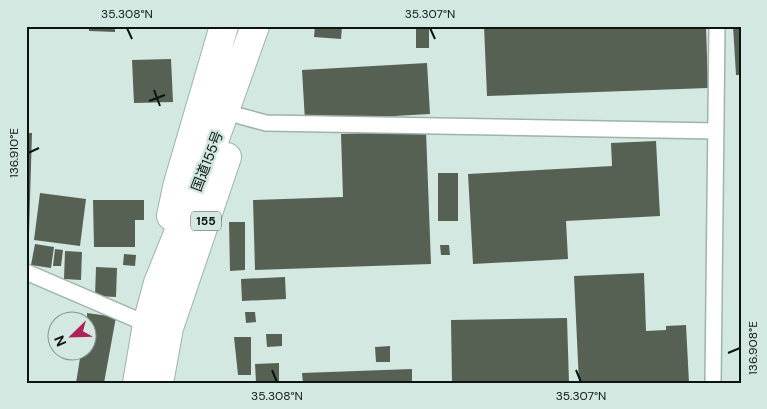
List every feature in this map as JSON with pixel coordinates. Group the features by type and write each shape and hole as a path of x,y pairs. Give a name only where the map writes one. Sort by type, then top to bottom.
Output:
{"highway":[{"name":"155","path":"158,283 177,187 224,26"},
{"name":"国道155号","path":"137,383 147,324 158,283 206,164 256,26"},
{"name":"国道155号","path":"159,383 169,328 268,26"},
{"name":"155","path":"258,60 273,26"}],"street":[{"path":"712,383 717,26"},
{"path":"240,116 266,123 716,131"},
{"path":"26,272 147,324"}],"building":[{"path":"89,26 115,26 115,32 89,31"},
{"path":"315,26 342,26 341,39 314,37"},
{"path":"416,26 429,26 429,48 416,48"},
{"path":"484,26 706,26 708,88 487,96"},
{"path":"733,26 741,26 741,75 736,75"},
{"path":"171,59 173,102 134,103 132,60"},
{"path":"427,63 430,114 305,121 302,70"},
{"path":"426,131 431,264 255,270 253,200 343,197 341,134"},
{"path":"26,133 32,133 29,233 26,233"},
{"path":"656,141 660,216 566,221 568,259 473,264 468,174 612,166 611,143"},
{"path":"438,173 458,173 458,221 438,221"},
{"path":"40,193 86,199 80,246 34,240"},
{"path":"93,200 144,200 144,220 135,220 135,247 94,247"},
{"path":"229,222 245,222 245,270 230,271"},
{"path":"35,244 54,247 51,268 31,265"},
{"path":"440,245 449,245 450,255 441,255"},
{"path":"55,249 63,250 61,266 53,266"},
{"path":"65,251 82,252 81,280 64,279"},
{"path":"124,254 136,255 135,266 123,265"},
{"path":"96,267 117,268 116,297 95,296"},
{"path":"644,273 646,331 666,330 666,326 686,325 689,383 579,383 574,276"},
{"path":"285,277 286,299 242,301 241,279"},
{"path":"245,312 255,312 256,322 246,323"},
{"path":"98,315 116,317 104,383 76,383 79,362 98,362"},
{"path":"567,318 569,383 452,383 451,320"},
{"path":"266,334 282,334 282,346 267,347"},
{"path":"234,337 251,337 251,375 238,375"},
{"path":"390,346 390,362 376,362 375,347"},
{"path":"279,363 279,382 256,382 255,364"},
{"path":"412,369 412,383 303,383 302,373"}]}
